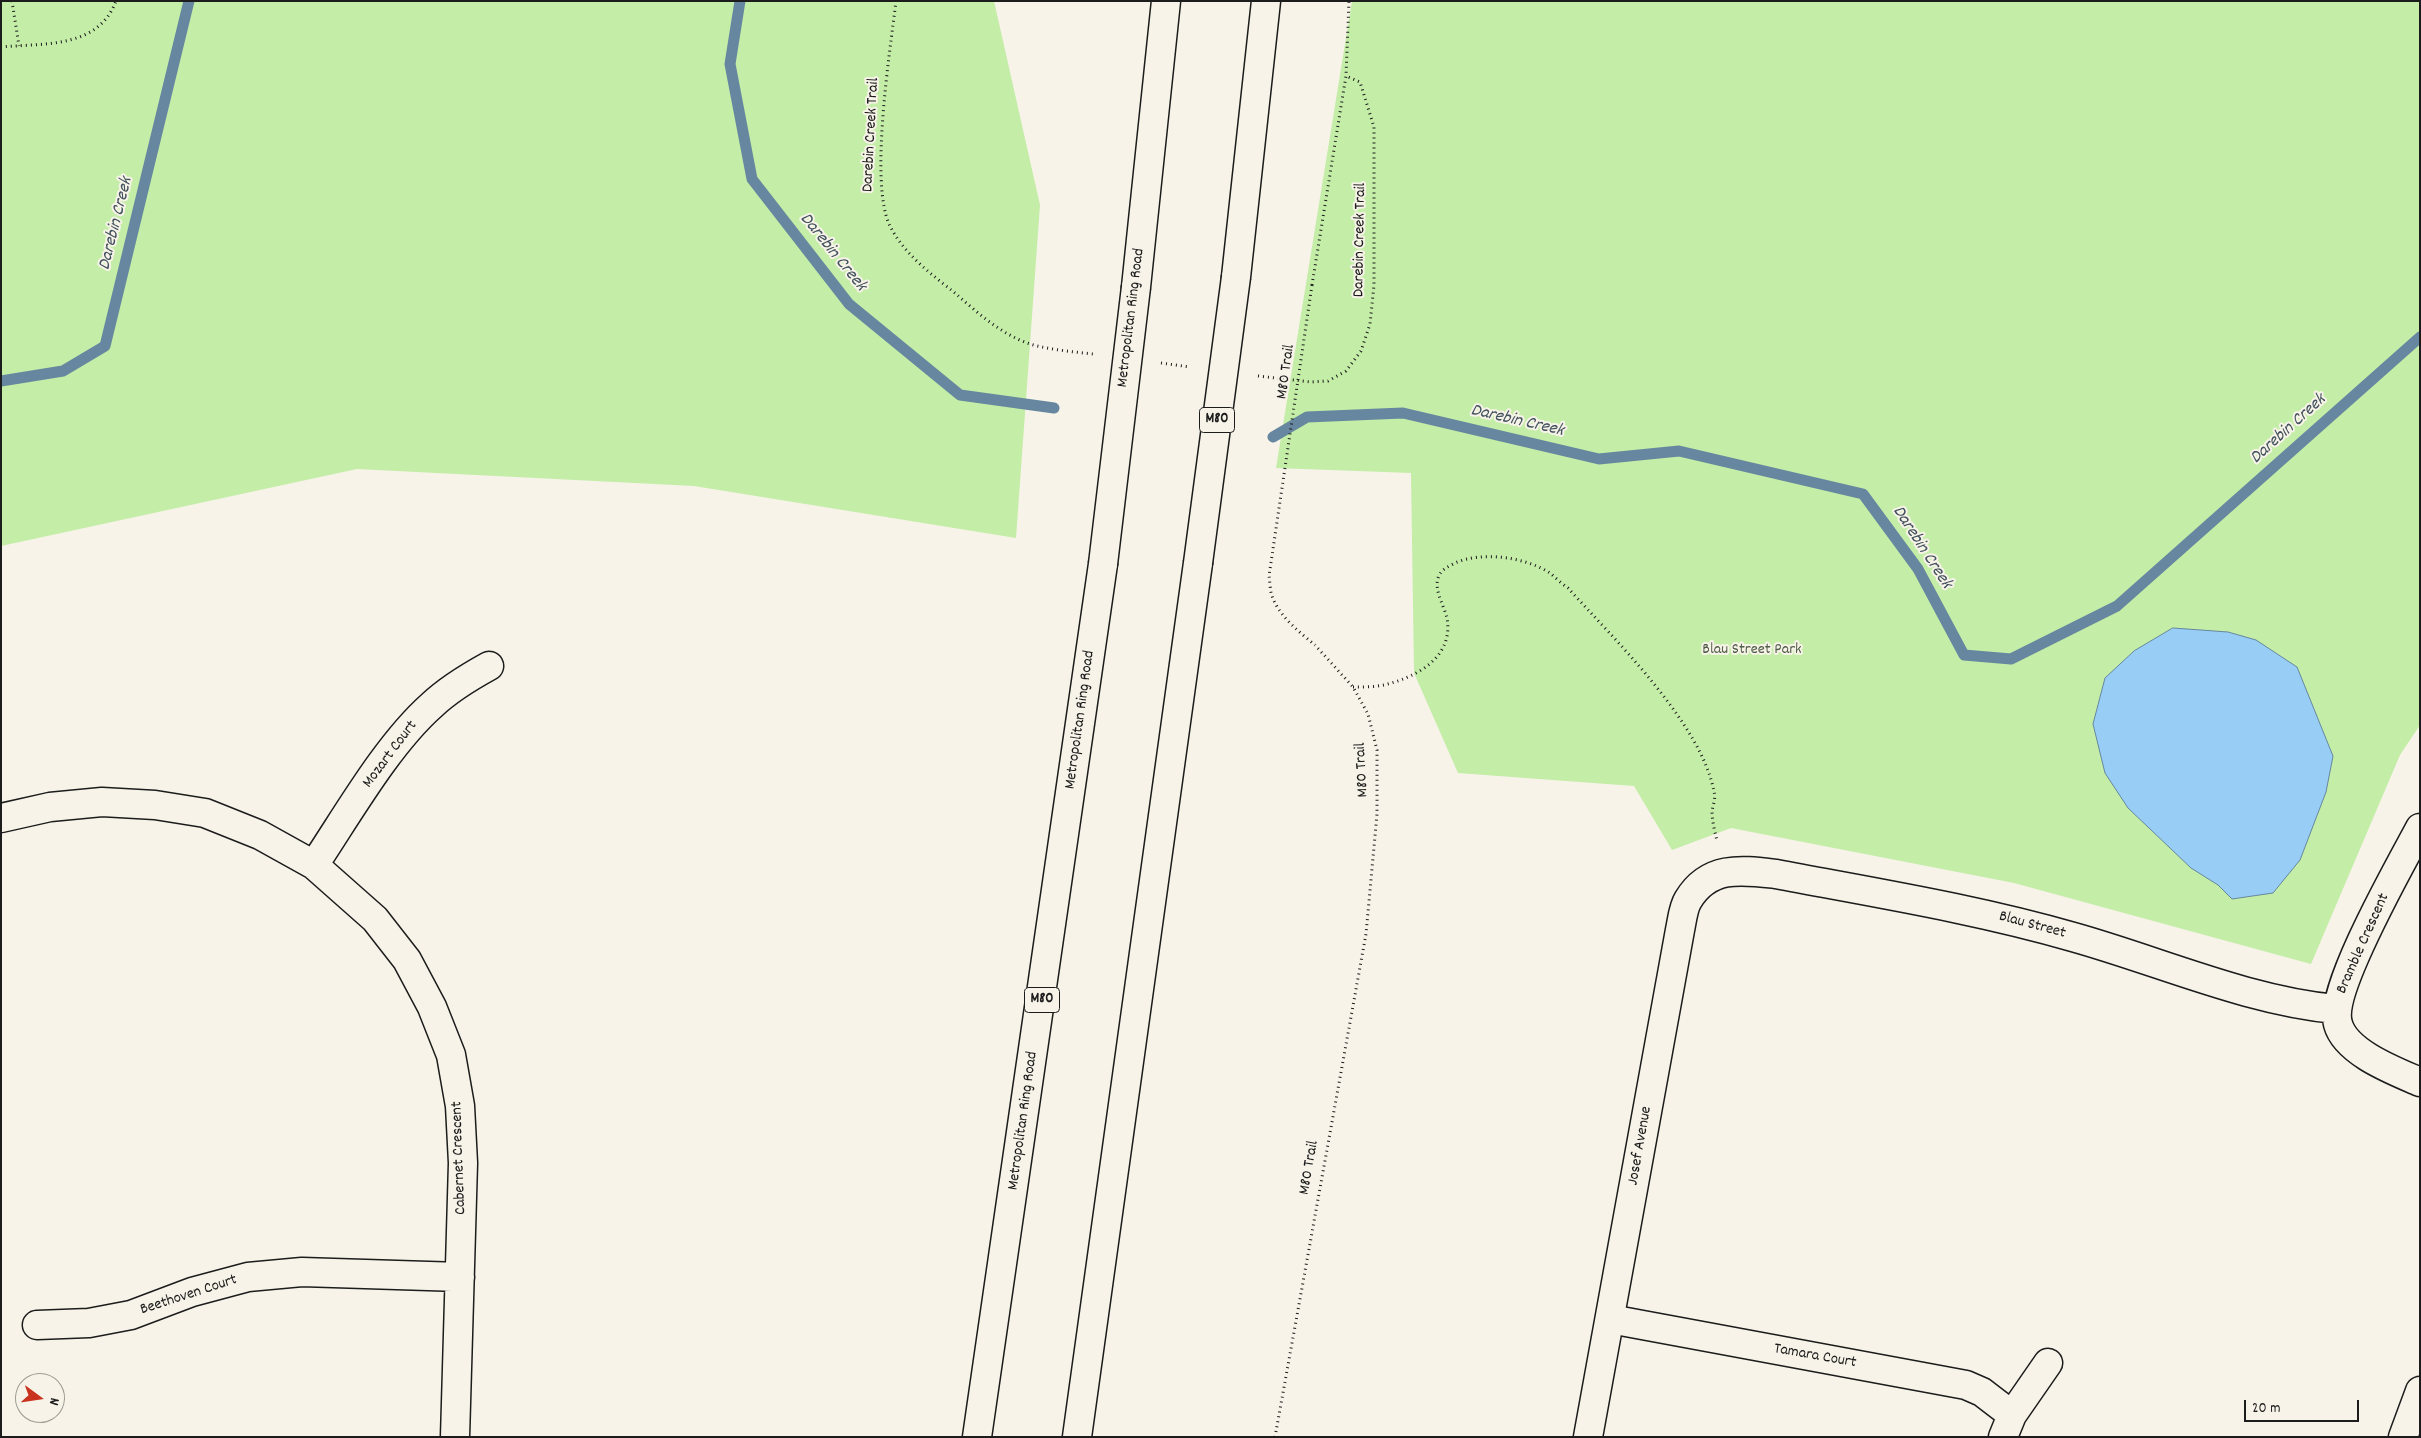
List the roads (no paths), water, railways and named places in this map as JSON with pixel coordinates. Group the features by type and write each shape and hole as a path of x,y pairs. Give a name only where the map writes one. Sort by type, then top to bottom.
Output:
{"main road":[{"name":"Metropolitan Ring Road","path":"977,1437 1103,564 1136,287 1166,1"},
{"name":"M80","path":"1077,1437 1236,277 1266,1"},
{"name":"Mozart Court","path":"314,865 397,743 432,705 460,682 489,666"},
{"name":"Cabernet Crescent","path":"1,818 50,807 102,802 156,805 205,813 260,835 314,865 375,920 407,960 432,1007 451,1055 460,1106 463,1153 455,1437"},
{"name":"Bramble Crescent","path":"2420,828 2387,890 2354,962 2336,1009 2338,1024 2345,1037 2359,1051 2420,1082"},
{"name":"Blau Street","path":"1722,872 1739,870 1776,874 2005,918 2118,950 2277,1001 2336,1009"},
{"name":"Josef Avenue","path":"1588,1437 1680,930 1688,900 1701,885 1722,872"},
{"name":"Beethoven Court","path":"38,1325 90,1323 131,1315 192,1292 248,1277 302,1272 460,1277"},
{"name":"Tamara Court","path":"1610,1319 1966,1385 1982,1392 2008,1426 2048,1363"},
{"path":"2402,1437 2420,1391"}],"water":[{"path":"2173,628 2228,632 2256,640 2297,667 2333,756 2326,792 2300,860 2273,893 2232,899 2218,885 2191,868 2128,808 2105,773 2093,724 2105,678 2134,651"}],"waterway":[{"name":"Darebin Creek","path":"1,381 63,371 105,346 189,1"},
{"name":"Darebin Creek","path":"740,1 730,64 752,179 849,304 960,395 1054,408"},
{"name":"Darebin Creek","path":"1273,437 1307,417 1403,413 1599,459 1679,451 1863,494 1918,569 1964,655 2011,659 2117,606 2420,337"}],"park label":[{"name":"Blau Street Park","path":"1752,651"}]}
